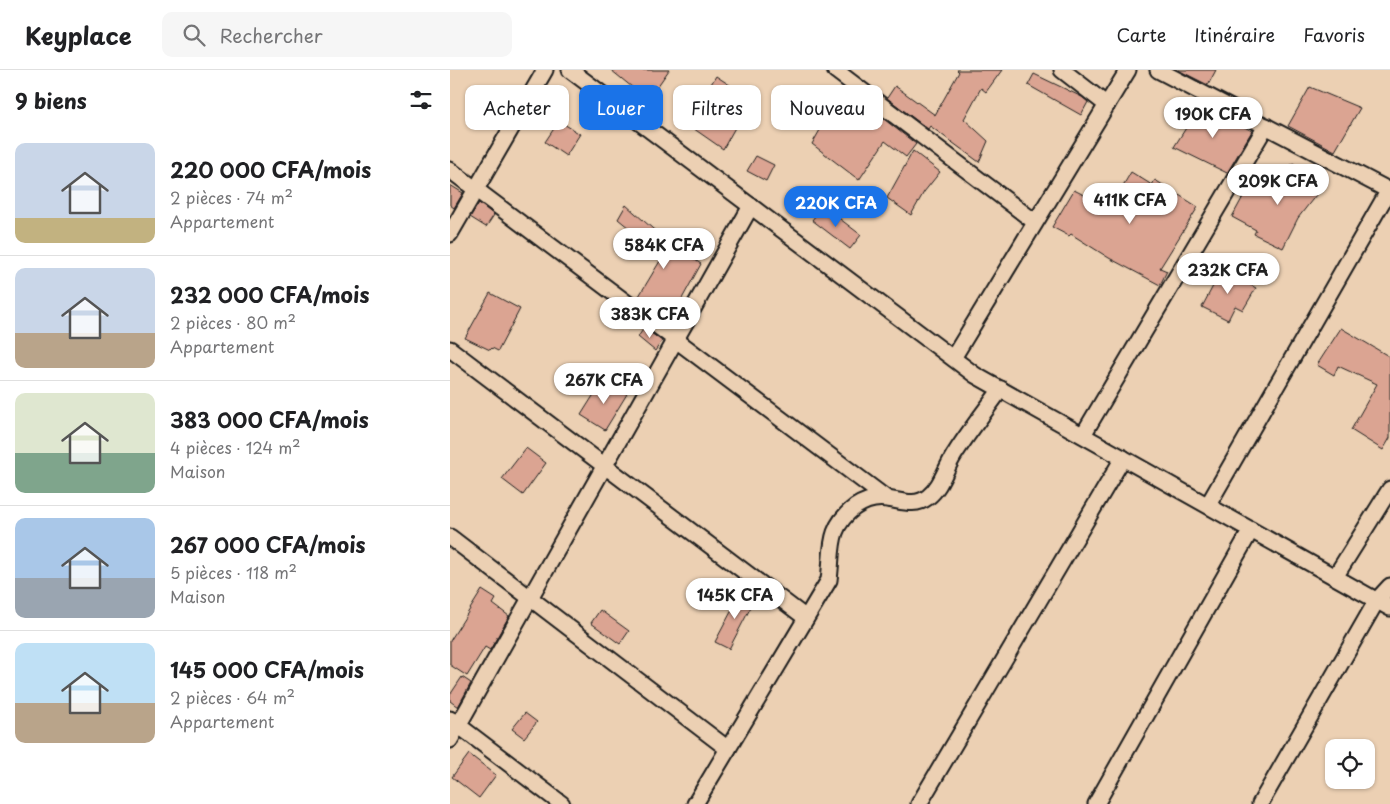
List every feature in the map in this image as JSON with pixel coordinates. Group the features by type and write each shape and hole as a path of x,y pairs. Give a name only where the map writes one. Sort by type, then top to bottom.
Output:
{"street":[{"path":"450,234 545,70"},
{"path":"570,70 975,375 1383,604"},
{"path":"834,70 1035,222"},
{"path":"1062,70 1107,105"},
{"path":"953,358 1128,70"},
{"path":"1158,70 1390,191 1208,505"},
{"path":"1083,435 1266,126"},
{"path":"450,170 886,498"},
{"path":"450,740 454,722 530,598 751,206"},
{"path":"450,349 806,618"},
{"path":"703,802 728,749 828,580 830,551 835,532 843,516 860,504 872,499 886,498 913,503 926,498 936,489 955,453 1001,389"},
{"path":"919,804 1123,458"},
{"path":"1336,577 1390,489"},
{"path":"1096,804 1251,530"},
{"path":"450,537 728,749"},
{"path":"1260,804 1383,604 1390,586"},
{"path":"454,722 562,804"}],"building":[{"path":"611,70 669,70 658,85 630,85"},
{"path":"957,70 1002,70 986,92 981,88 964,119 988,141 979,162 930,126 928,129 887,98 895,86 935,115 959,72"},
{"path":"1178,70 1216,70 1208,85"},
{"path":"1034,74 1082,97 1088,102 1081,115 1028,85"},
{"path":"716,76 730,85 711,85"},
{"path":"1310,87 1360,108 1335,151 1288,126"},
{"path":"1201,104 1252,131 1227,173 1174,147"},
{"path":"883,118 916,144 906,157 885,141 859,180 812,144 820,130 883,130"},
{"path":"569,127 580,134 566,156 545,142 553,130 569,130"},
{"path":"696,130 734,130 723,149"},
{"path":"913,151 940,172 924,192 911,215 887,198"},
{"path":"756,156 774,165 766,181 747,171"},
{"path":"1293,163 1323,186 1298,218 1283,248 1254,234 1256,230 1232,217 1251,182 1270,193"},
{"path":"1131,172 1152,185 1155,180 1198,207 1160,268 1167,271 1160,285 1109,258 1071,234 1069,236 1052,227 1074,190 1110,208"},
{"path":"450,185 463,193 454,208 450,205"},
{"path":"479,203 494,215 486,227 470,217"},
{"path":"626,205 670,244 701,264 678,306 682,309 673,326 656,313 659,309 639,296 663,256 618,219"},
{"path":"823,206 861,235 850,249 812,220"},
{"path":"1222,269 1256,288 1243,310 1235,306 1228,320 1202,307"},
{"path":"490,293 520,309 498,351 492,348 490,350 465,338"},
{"path":"644,328 662,341 655,351 638,337"},
{"path":"1341,328 1390,357 1390,438 1383,450 1351,430 1377,384 1338,366 1334,375 1317,365"},
{"path":"603,380 627,394 605,430 581,415"},
{"path":"526,448 546,463 523,495 502,479"},
{"path":"482,590 496,599 493,604 509,616 490,650 485,647 467,676 450,665 450,641"},
{"path":"742,591 755,599 729,649 715,642"},
{"path":"600,610 629,631 620,644 591,623"},
{"path":"462,677 471,683 458,707 450,701 450,695"},
{"path":"525,713 537,722 524,738 512,729"},
{"path":"469,754 496,775 479,798 452,777"}]}
